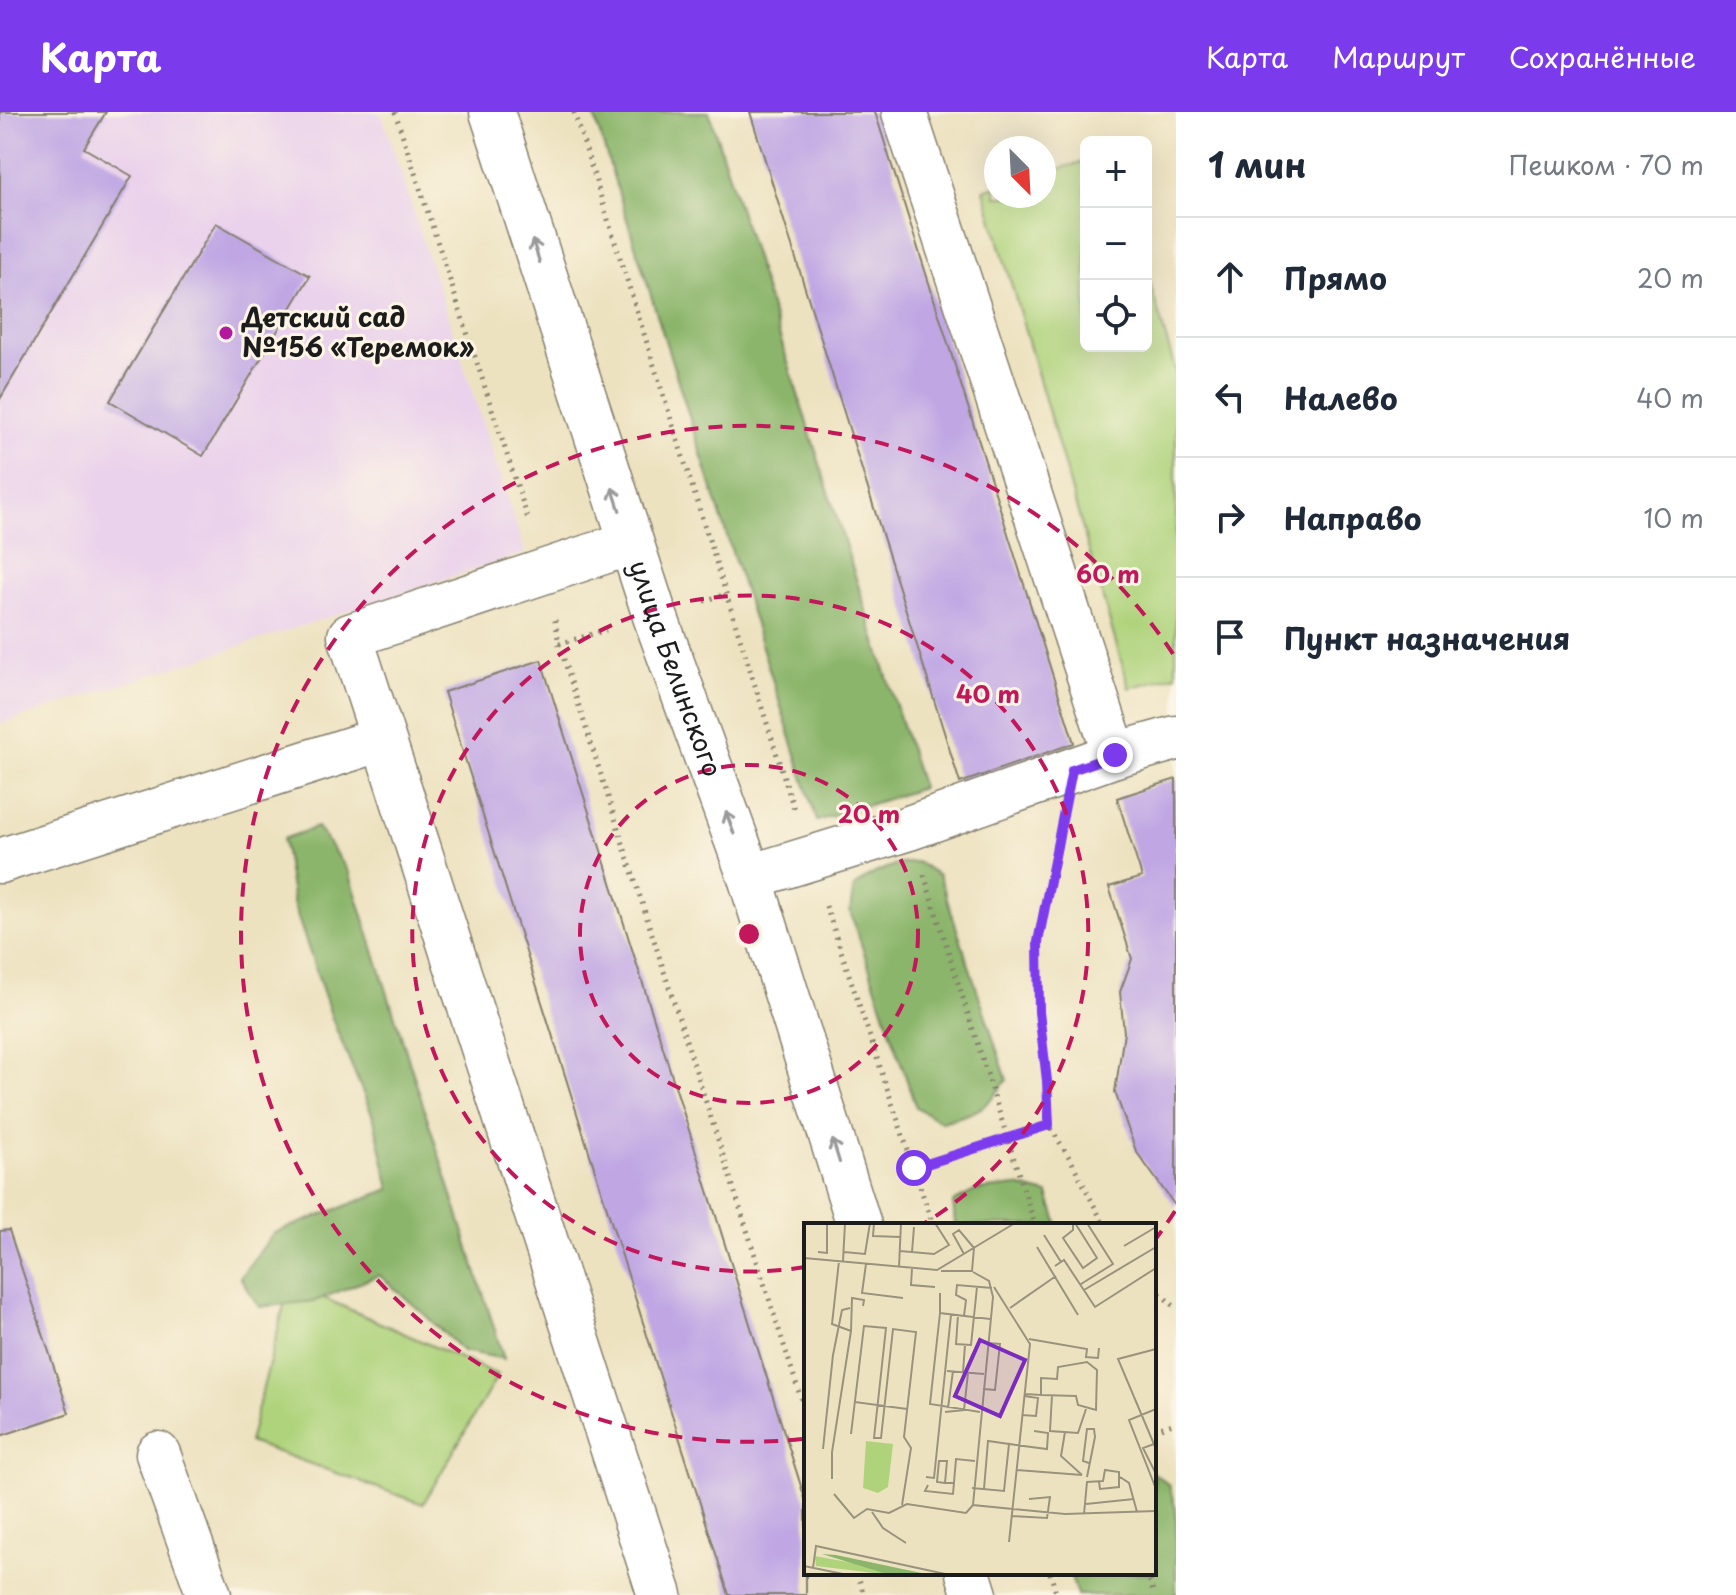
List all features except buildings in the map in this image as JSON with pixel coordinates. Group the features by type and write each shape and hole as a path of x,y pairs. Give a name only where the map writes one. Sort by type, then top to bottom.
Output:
{"street":[{"name":"улица Белинского","path":"492,112 630,543 750,877 858,1223"},
{"path":"904,112 1115,755"},
{"path":"630,543 350,636 660,1595"},
{"path":"750,877 909,828 1115,755 1176,738"},
{"path":"0,861 382,739"},
{"path":"158,1454 209,1595"},
{"path":"969,1575 975,1595"}],"path":[{"path":"395,112 546,573 559,644 804,1408"},
{"path":"574,112 810,857 932,1223"},
{"path":"1072,770 1038,942 1039,1012 1049,1125 1103,1223"},
{"path":"909,828 1034,1223"},
{"path":"914,1168 1049,1125"},
{"path":"1156,1290 1176,1308"},
{"path":"1156,1429 1176,1423"},
{"path":"858,1575 864,1595"},
{"path":"1051,1575 1057,1595"},
{"path":"1148,1575 1154,1595"}],"shaded area":[{"name":"Детский сад №156 «Теремок»","path":"0,112 381,112 525,553 0,724"}],"green space":[{"path":"593,112 709,112 922,788 817,821"},
{"path":"1080,163 1080,352 1152,352 1152,290 1176,373 1176,675 1129,688 989,208 1056,208 1056,170"},
{"path":"317,827 349,872 504,1359 463,1351 379,1275 315,1301 259,1307 240,1277 274,1233 390,1189 374,1119 334,1024 293,903 283,839"},
{"path":"917,862 939,875 1007,1080 979,1109 941,1122 916,1107 850,911 854,887 891,866"},
{"path":"1017,1186 1048,1194 1057,1223 955,1223 953,1202 977,1190"},
{"path":"290,1283 498,1375 423,1504 249,1442"},
{"path":"1156,1475 1169,1485 1176,1510 1176,1595 1077,1595 1071,1575 1156,1575"}],"place":[{"name":"Детский сад №156 «Теремок»","path":"226,333"}],"route":[{"path":"914,1168 1049,1125 1039,1012 1038,942 1055,869 1072,770 1115,755"}]}
